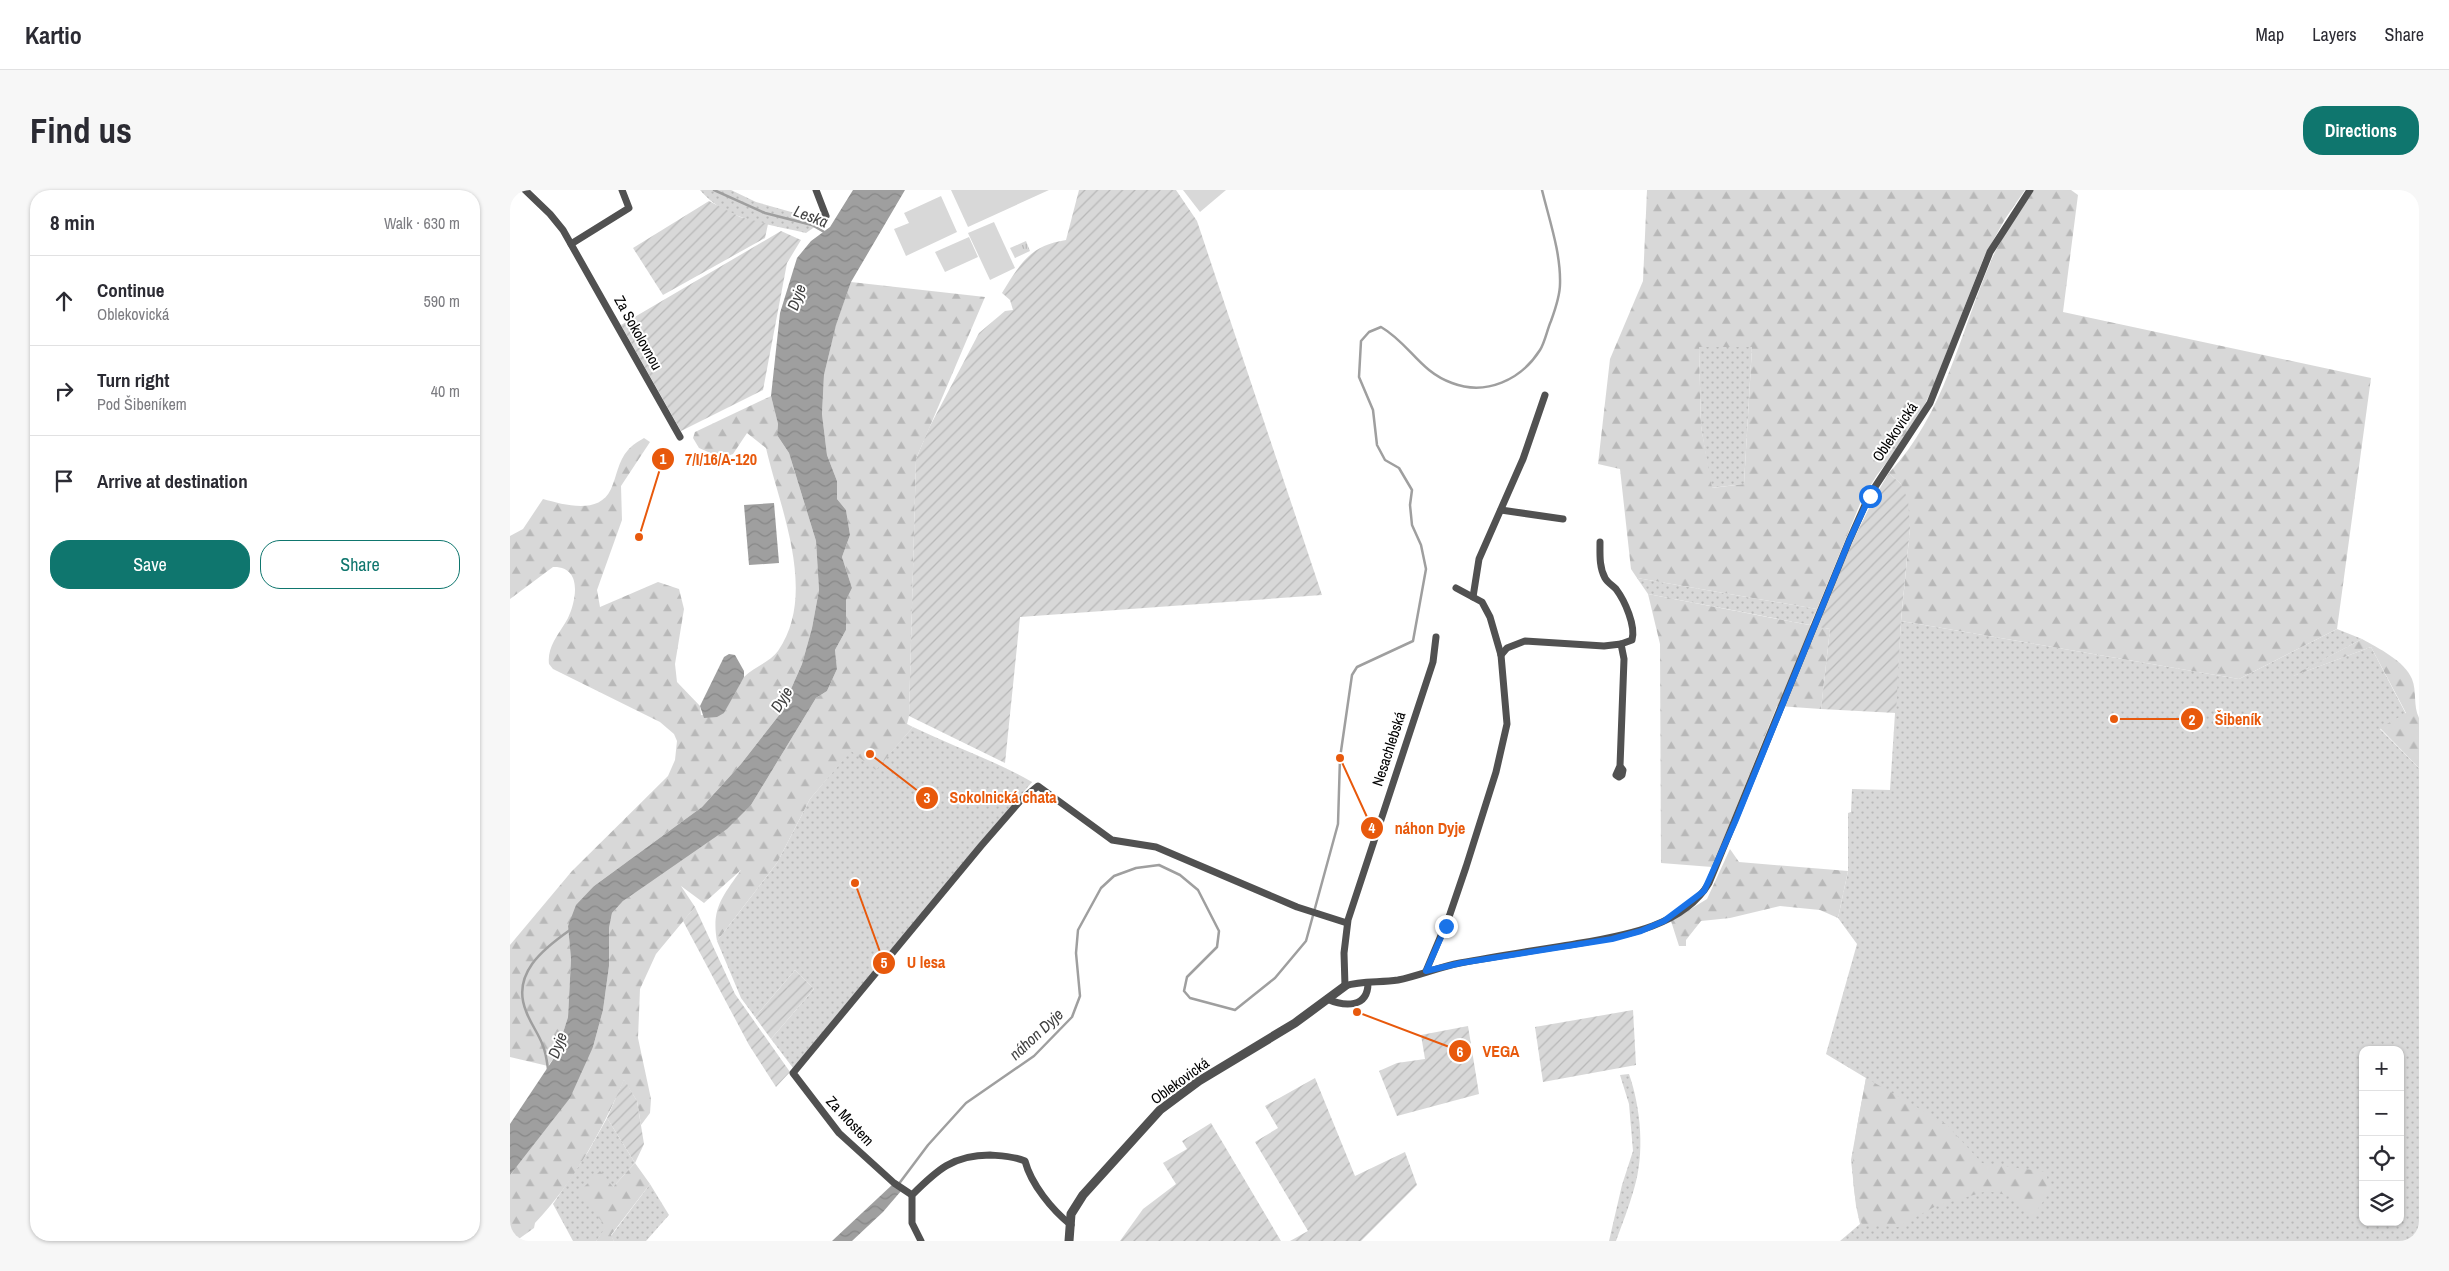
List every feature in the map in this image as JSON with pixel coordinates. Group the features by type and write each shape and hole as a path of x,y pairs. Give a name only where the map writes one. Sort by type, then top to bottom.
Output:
{"street":[{"name":"Za Sokolovnou","path":"524,190 558,222 680,436"},
{"path":"571,244 629,208 622,190"},
{"path":"816,190 826,216"},
{"name":"Oblekovická","path":"1069,1241 1071,1214 1083,1195 1160,1110 1200,1081 1295,1023 1345,986 1355,982 1368,983 1398,980 1461,963 1612,939 1641,931 1664,921 1704,891 1735,822 1846,549 1870,496 1912,434 1930,403 1990,252 2030,190"},
{"path":"1473,597 1479,559 1524,459 1546,395"},
{"path":"1501,510 1563,519"},
{"path":"1501,655 1507,648 1525,641 1604,646 1621,644 1632,640 1634,633 1630,616 1617,590 1605,578 1600,566 1600,542"},
{"path":"1426,971 1463,877 1496,772 1508,724 1501,655 1490,617 1482,602 1456,588"},
{"name":"Nesachlebská","path":"1345,986 1344,953 1347,924 1356,891 1433,662 1436,637"},
{"path":"1620,766 1624,659 1621,644"},
{"name":"Za Mostem","path":"912,1195 894,1183 828,1122 793,1073 981,846 1021,800 1038,786 1049,792 1105,837 1121,842 1156,847 1308,911 1319,913 1347,924"},
{"path":"1327,999 1346,1005 1358,1003 1368,992 1368,983"},
{"path":"921,1241 912,1224 912,1195 944,1166 971,1155 1012,1156 1025,1161 1028,1173 1048,1201 1060,1216 1071,1225"}],"green space":[{"path":"700,190 731,190 756,202 823,221 806,233 763,224 722,209"},
{"path":"951,190 1049,190 968,227"},
{"path":"1079,190 1176,190 1197,221 1322,595 1020,617 1005,763 909,716 916,459 929,428 979,333 1005,311 1013,310 1010,300 1002,293 1015,273 1034,251 1066,240"},
{"path":"1183,190 1226,190 1200,212"},
{"path":"1647,190 2025,190 2005,219 1984,257 1933,387 1914,427 1877,475 1862,499 1817,609 1637,578 1631,569 1620,469 1598,464 1610,359 1643,281","holes":["1699,347 1752,347 1744,484 1712,488 1701,426"]},
{"path":"2034,190 2071,190 2078,195 2063,312 2371,378 2337,629 2239,679 1901,621 1910,528 1901,484 1889,473 1908,450 1924,426 1949,372 1995,252"},
{"path":"941,196 957,232 906,256 894,229 909,223 904,213"},
{"path":"709,201 740,217 768,224 765,238 663,295 633,248"},
{"path":"994,222 1015,268 990,280 968,233"},
{"path":"781,231 801,240 787,263 763,390 681,431 621,325"},
{"path":"969,237 978,257 945,272 935,252"},
{"path":"1026,241 1030,251 1015,258 1010,248"},
{"path":"851,282 985,297 916,459 909,716 907,724 913,727 876,770 851,751 810,799 777,863 717,941 717,911 724,895 741,870 704,903 681,886 695,907 656,954 640,989 638,1038 651,1099 650,1113 641,1125 637,1101 624,1080 586,1156 562,1191 535,1223 534,1228 516,1241 510,1241 510,1175 593,1047 603,1010 609,966 609,928 612,913 623,901 751,805 816,698 827,691 837,669 835,650 846,630 846,600 852,588 842,557 850,535 846,510 837,499 837,481 827,455 822,414 824,375 836,324"},
{"path":"1699,347 1752,347 1744,484 1711,488 1701,426"},
{"path":"771,396 778,424 777,435 789,453 816,541 819,590 812,628 802,664 780,714 741,764 702,807 594,886 568,926 571,959 568,1017 556,1055 548,1066 510,1057 510,945 572,871 668,776 675,760 677,741 674,734 660,722 553,669 549,664 550,652 574,602 575,585 573,578 569,572 562,568 553,567 510,599 510,536 523,529 543,499 561,504 581,506 590,505 606,497 628,450 644,438 650,442 621,486 622,520 597,590 600,607 658,582 679,589 684,609 675,664 677,682 700,706 701,715 724,713 735,689 744,677 778,651 790,628 795,603 795,577 786,524 766,448 747,433 733,454 722,458 699,448 693,438 695,432"},
{"path":"1889,473 1901,484 1908,500 1910,528 1901,620 1896,713 1821,709 1830,629 1817,627 1859,529"},
{"path":"1637,578 1817,609 1810,625 1648,594"},
{"path":"1648,594 1830,629 1821,709 1777,706 1712,867 1661,863 1660,644"},
{"path":"1901,621 2239,679 2337,629 2362,639 2293,676 2371,647 2406,714 2380,729 2419,768 2419,1241 1840,1241 1860,1224 1851,1160 1866,1078 1826,1054 1857,944 1838,918 1848,871 1848,813 1851,812 1852,789 1890,790"},
{"path":"2362,639 2397,661 2412,679 2419,718 2419,768 2380,728 2406,713 2371,647 2288,678"},
{"path":"913,727 1032,782 793,1068 771,1039 814,989 795,970 755,1017 741,998 717,941 777,863 810,799 851,750 876,769"},
{"path":"1730,849 1739,862 1848,871 1838,918 1820,910 1780,906 1730,918 1701,921 1686,940 1686,946 1679,946 1671,921 1707,899"},
{"path":"695,907 735,994 790,1072 776,1087 749,1045 683,921"},
{"path":"795,970 814,989 771,1039 755,1017"},
{"path":"1633,1010 1636,1065 1543,1082 1535,1027"},
{"path":"1468,1026 1479,1094 1397,1116 1379,1071 1397,1063 1425,1059 1421,1035"},
{"path":"1629,1074 1639,1116 1640,1161 1632,1196 1616,1241 1609,1241 1622,1185 1633,1151 1629,1104 1620,1075"},
{"path":"1315,1078 1355,1176 1405,1152 1417,1185 1361,1241 1290,1241 1308,1231 1255,1142 1278,1128 1265,1106"},
{"path":"1866,1078 1946,1124 1982,1163 2046,1172 2050,1192 2032,1217 2012,1196 1987,1191 1936,1206 1898,1227 1862,1224 1854,1187 1853,1169 1856,1133"},
{"path":"624,1079 637,1101 644,1144 635,1163 607,1118"},
{"path":"607,1118 635,1163 613,1187 607,1227 596,1241 573,1241 553,1204 588,1152"},
{"path":"1211,1123 1281,1241 1120,1241 1143,1209 1176,1184 1163,1163 1187,1149 1182,1141"},
{"path":"635,1163 650,1184 611,1235 614,1241 596,1241 606,1227 579,1192 600,1171 613,1187"},
{"path":"650,1184 669,1215 646,1241 614,1241 611,1236"}],"water":[{"name":"Dyje","path":"853,190 905,190 851,282 836,325 824,375 822,414 827,455 837,481 837,499 846,510 850,535 842,557 852,588 846,600 846,630 835,650 837,669 827,691 816,698 751,805 727,829 623,901 612,913 609,928 609,966 603,1010 593,1047 570,1098 510,1175 510,1124 556,1055 568,1017 571,959 568,926 576,905 594,886 702,807 741,764 780,714 802,664 812,628 819,590 816,541 789,453 777,435 778,424 771,396 780,313 797,258 811,241 830,227"},
{"path":"774,503 779,563 749,565 744,505"},
{"path":"729,654 735,655 744,671 744,677 724,713 717,717 704,718 700,706 724,657"},
{"path":"893,1184 901,1191 883,1212 852,1241 832,1241"}],"waterway":[{"name":"Leska","path":"714,190 765,213 812,225 826,233"},
{"name":"náhon Dyje","path":"898,1185 928,1145 966,1103 1034,1056 1072,1017 1080,996 1076,953 1078,930 1101,888 1114,876 1136,868 1159,865 1180,875 1198,890 1219,931 1217,947 1187,977 1184,991 1190,998 1235,1010 1275,978 1306,941 1338,824 1340,758 1352,675 1357,667 1413,641 1426,569 1421,545 1412,525 1410,505 1412,490 1399,468 1385,460 1377,445 1373,410 1359,377 1361,341 1369,332 1381,327 1399,341 1431,372 1452,383 1465,387 1477,388 1502,383 1523,370 1542,347 1556,308 1560,289 1557,248 1542,190"},
{"name":"Dyje","path":"548,1069 544,1049 522,998 523,985 526,974 540,954 570,930"}],"place":[{"name":"7/I/16/A-120","path":"639,537"},
{"name":"Šibeník","path":"2114,719"},
{"name":"Sokolnická chata","path":"870,754"},
{"name":"náhon Dyje","path":"1340,758"},
{"name":"U lesa","path":"855,883"},
{"name":"VEGA","path":"1357,1012"}],"route":[{"path":"1446,926 1430,958 1426,971 1576,943 1612,939 1641,931 1664,921 1704,891 1735,822 1849,541 1870,496"}]}
